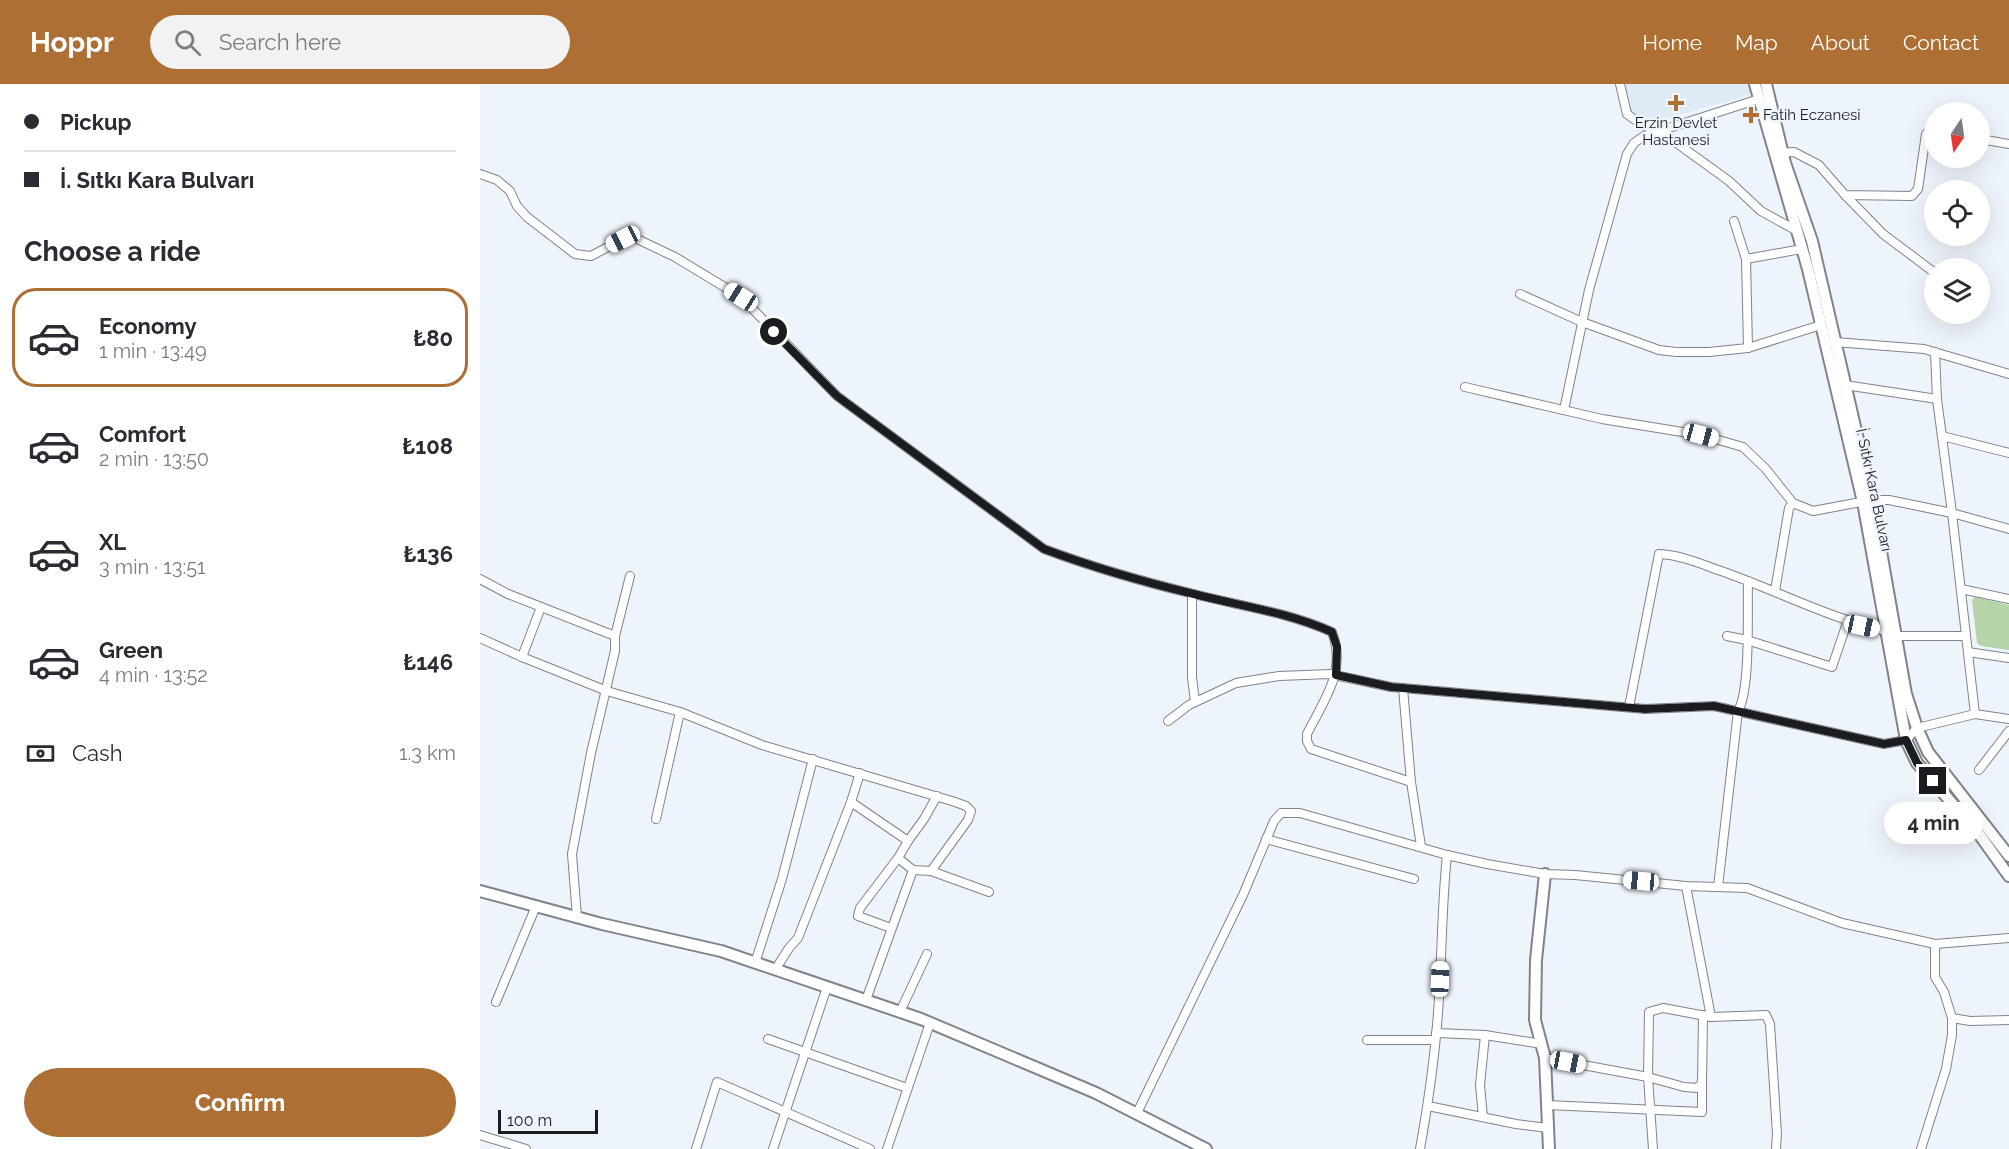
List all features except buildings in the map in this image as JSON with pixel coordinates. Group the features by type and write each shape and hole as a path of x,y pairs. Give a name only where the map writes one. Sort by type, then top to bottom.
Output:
{"main road":[{"name":"İ. Sıtkı Kara Bulvarı","path":"1755,84 1812,241 1845,385 1867,501 1891,633 1906,740 1917,763 1978,834 2009,876"},
{"name":"İ. Sıtkı Kara Bulvarı","path":"1766,84 1797,231 1867,501"},
{"name":"İ. Sıtkı Kara Bulvarı","path":"1891,633 1906,694 1928,752 2009,856"},
{"path":"1545,874 1536,970 1535,1020 1545,1058 1549,1149"},
{"path":"480,891 721,951 900,1012 1096,1093 1206,1149"}],"street":[{"path":"1620,84 1627,114 1642,124 1660,131 1729,181 1761,211 1797,231"},
{"path":"1564,410 1589,290 1627,154 1635,142 1644,136 1760,99"},
{"path":"1990,141 2009,144"},
{"path":"1845,195 1912,196 1918,189 1924,148"},
{"path":"1779,153 1794,152 1819,165 1883,234 1924,265"},
{"path":"480,174 497,180 510,190 517,206 527,217 575,254 591,255 623,239 633,237 675,257 741,297 837,396 1044,549 1192,594 1293,617 1332,632 1337,647 1336,675 1306,734 1311,749 1411,782"},
{"path":"1734,221 1746,259 1748,348"},
{"path":"1746,259 1802,249"},
{"path":"1520,294 1582,322 1659,350 1708,352 1748,348 1821,325"},
{"path":"1835,342 1935,352 2009,374"},
{"path":"1935,352 1937,399 1975,714"},
{"path":"1845,385 1937,399"},
{"path":"1465,387 1602,419 1701,435 1743,447 1765,468 1793,503 1814,511 1867,501 1902,502 2009,529"},
{"path":"1942,436 2009,453"},
{"path":"1775,591 1789,508 1793,503"},
{"path":"1629,707 1659,554 1676,555 1862,626 1891,633 1966,636"},
{"path":"577,917 572,854 591,753 615,651 615,636 630,576"},
{"path":"480,579 541,608 615,636"},
{"path":"1718,887 1738,711 1743,702 1748,581"},
{"path":"1961,589 2009,599"},
{"path":"1192,594 1192,677 1195,702"},
{"path":"522,657 541,608"},
{"path":"1726,636 1747,640 1832,667 1848,620"},
{"path":"480,638 607,691 680,712 762,745 966,806 970,811 968,820 931,871"},
{"path":"1968,652 2009,658"},
{"path":"1168,721 1195,702 1236,683 1280,676 1336,675 1403,688 1645,709 1714,706 1884,744 1906,740 1917,728 1975,714 2009,719"},
{"path":"1403,688 1411,782 1420,846"},
{"path":"656,819 680,712"},
{"path":"1979,771 2009,730"},
{"path":"755,963 782,879 813,759"},
{"path":"775,970 798,938 860,773"},
{"path":"891,928 858,916 860,908 898,858 937,796"},
{"path":"851,802 908,842"},
{"path":"1137,1113 1243,895 1274,821 1281,813 1300,813 1447,855 1545,874 1686,886 1746,888 1842,923 1935,944 2009,939"},
{"path":"1266,839 1414,879"},
{"path":"1420,1149 1428,1106 1436,1036 1447,855"},
{"path":"898,858 913,870 931,871 989,892"},
{"path":"866,1000 913,870"},
{"path":"1547,1105 1702,1112 1707,1016 1686,886"},
{"path":"496,1002 536,906"},
{"path":"1921,1149 1946,1069 1952,1018 1944,992 1935,977 1935,944"},
{"path":"900,1012 927,954"},
{"path":"773,1149 827,987"},
{"path":"1653,1149 1649,1109 1648,1012 1663,1008 1707,1016 1766,1015 1770,1024 1776,1149"},
{"path":"1952,1018 1970,1022 2009,1020"},
{"path":"886,1149 930,1023"},
{"path":"1483,1117 1480,1085 1485,1035"},
{"path":"1367,1040 1485,1035 1542,1044"},
{"path":"768,1039 907,1088"},
{"path":"1545,1058 1648,1077 1684,1087 1697,1088 1702,1083"},
{"path":"696,1149 717,1082 870,1149"},
{"path":"1428,1106 1548,1128"},
{"path":"480,1135 526,1149"}],"shaded area":[{"name":"Erzin Devlet Hastanesi","path":"1625,84 1750,84 1754,94 1650,123 1629,111"}],"green space":[{"path":"1975,597 2009,605 2009,650 1981,646 1977,643 1972,600"}],"place":[{"name":"Erzin Devlet Hastanesi","path":"1676,103"},
{"name":"Fatih Eczanesi","path":"1751,115"}],"route":[{"path":"774,332 837,396 1044,549 1192,594 1313,623 1332,632 1337,647 1336,675 1391,687 1645,709 1714,706 1884,744 1906,740 1917,763 1933,781"}]}
